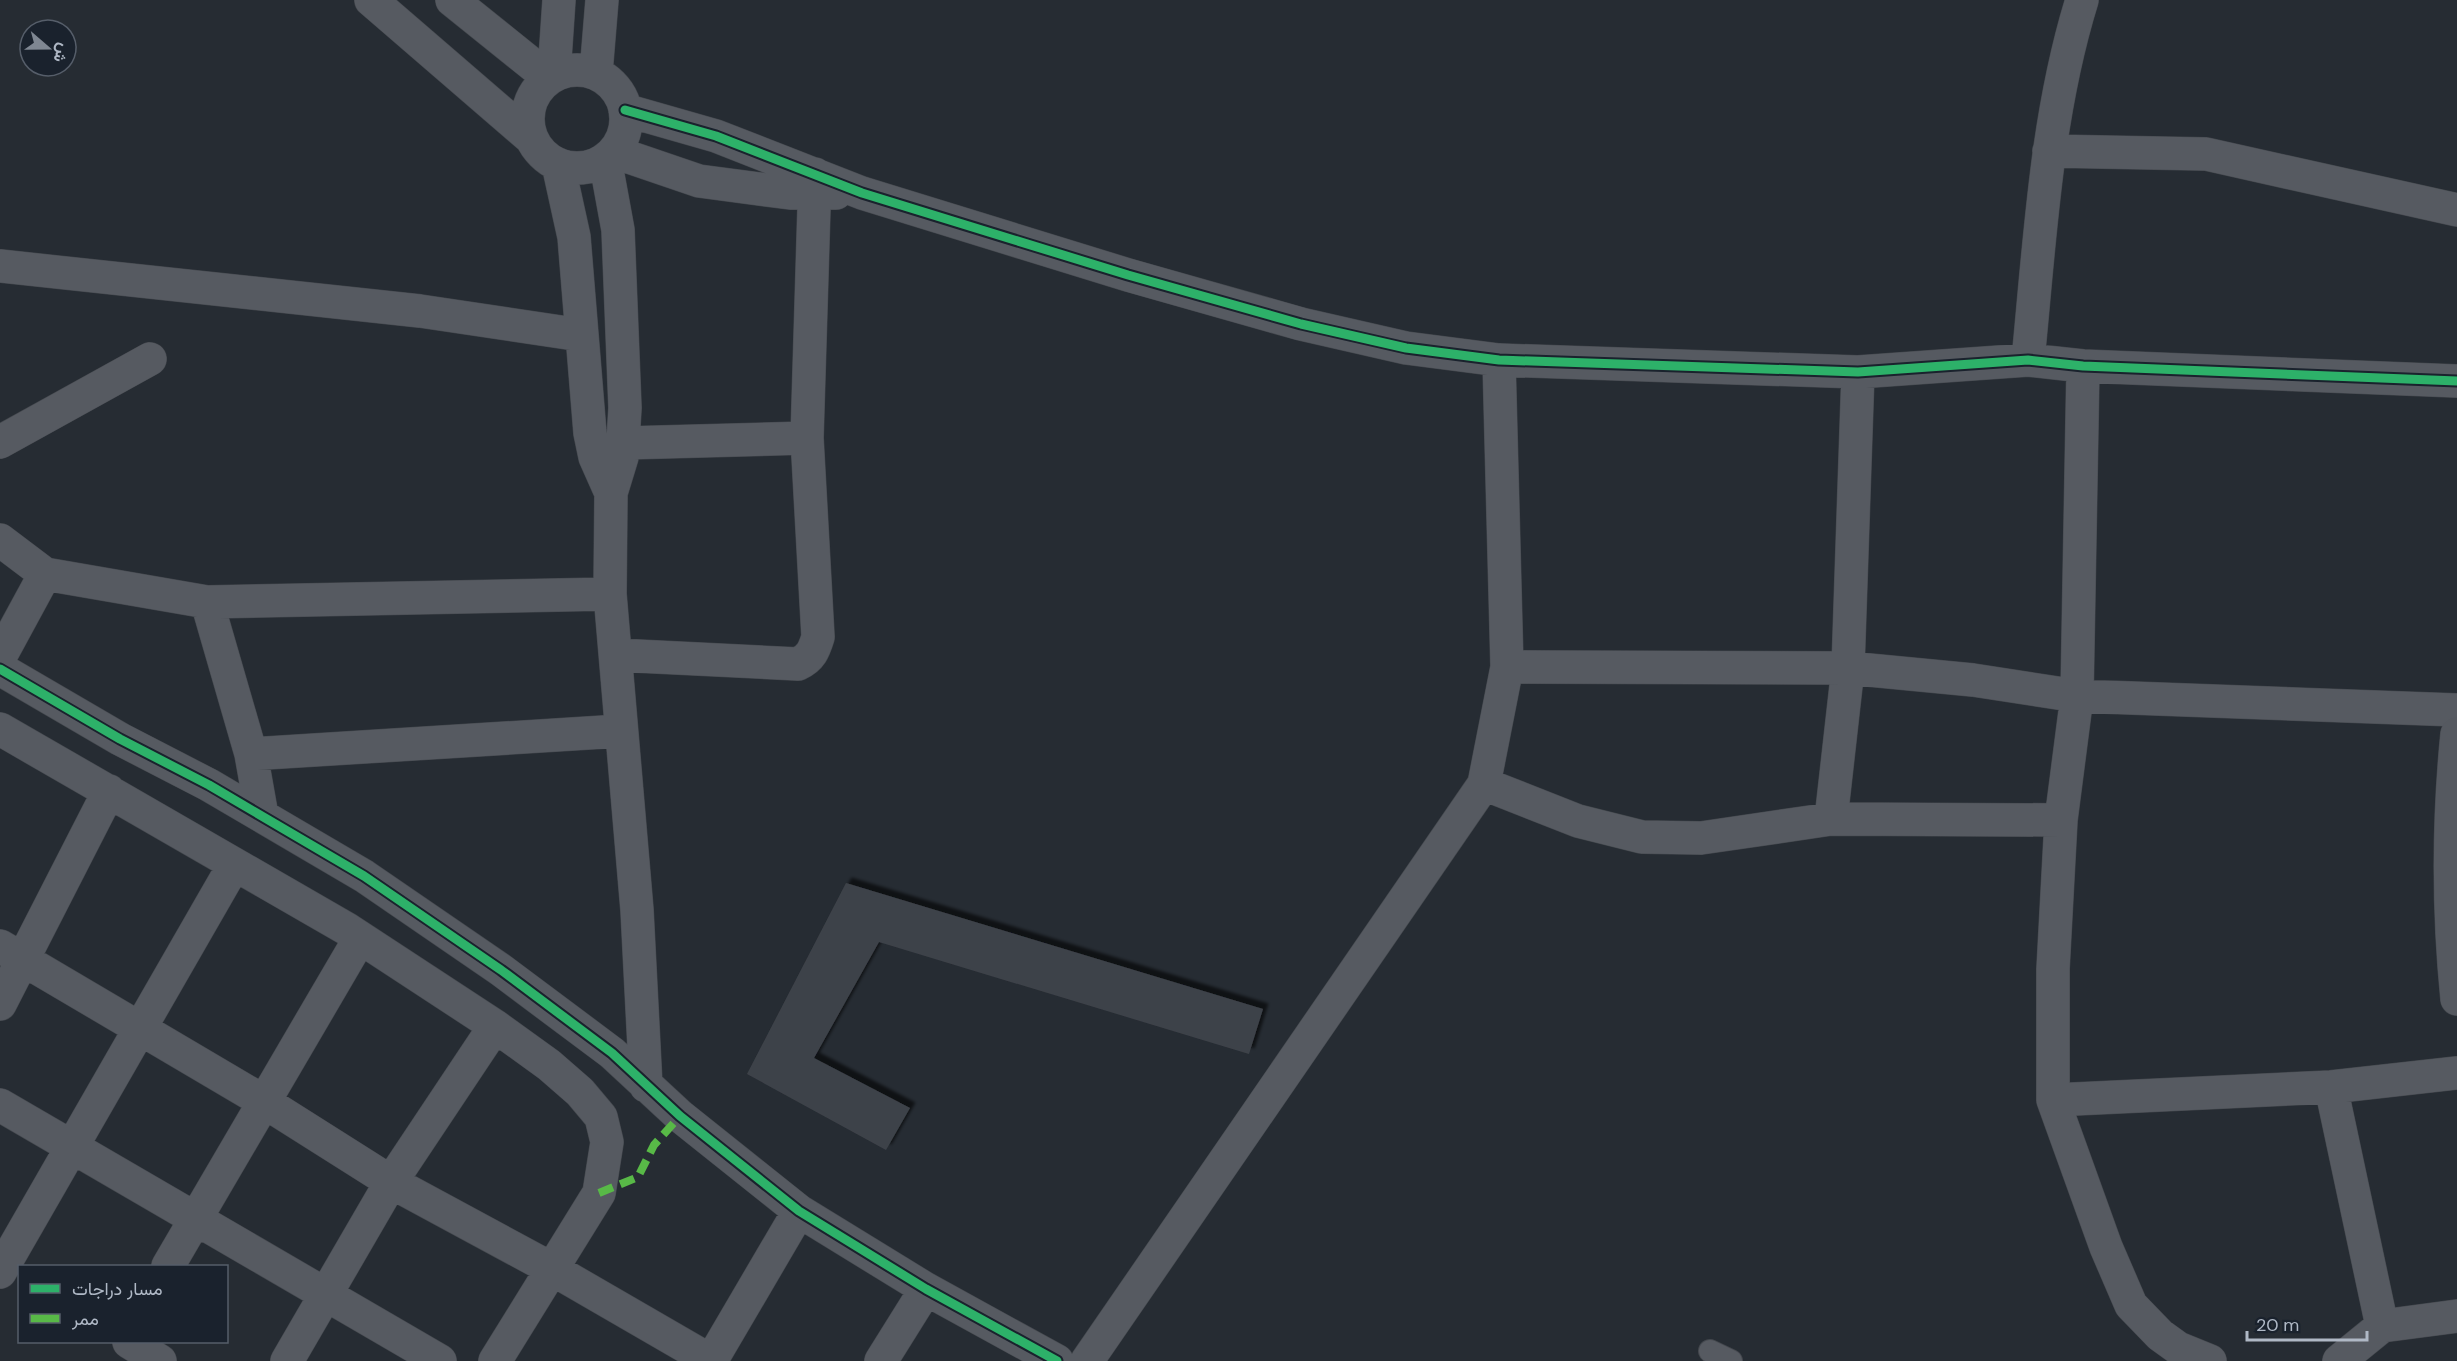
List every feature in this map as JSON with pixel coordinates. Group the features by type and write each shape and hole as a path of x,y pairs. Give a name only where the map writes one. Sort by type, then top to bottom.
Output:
{"main road":[{"path":"2457,734 2449,810 2451,941 2457,999"}],"street":[{"path":"371,0 532,139 542,154 558,164 574,168 590,166 609,155 624,132 625,110 615,87 596,73 575,69 552,76 534,95 528,117 532,139"},
{"path":"452,0 552,76"},
{"path":"552,76 559,0"},
{"path":"596,73 602,0"},
{"path":"2028,360 2049,151 2072,32 2082,0"},
{"path":"625,110 716,136 814,183 862,193 1128,275 1301,324 1406,348 1499,360 1858,372 2028,360 2083,366 2457,381"},
{"path":"2049,151 2206,154 2457,210"},
{"path":"609,155 699,181 790,193 814,183"},
{"path":"609,155 618,230 624,443 611,493 610,594 637,910 646,1086"},
{"path":"558,164 574,237 590,433 595,457 611,493"},
{"path":"616,655 798,664 807,660 818,637 807,438 814,183"},
{"path":"0,266 420,312 582,334"},
{"path":"0,442 150,359"},
{"path":"1087,1361 1484,784 1507,667 1499,360"},
{"path":"2083,366 2077,696 2061,820 2053,969 2053,1100 2106,1247 2131,1305 2160,1335 2178,1348 2210,1361"},
{"path":"1831,819 1848,669 1858,372"},
{"path":"624,443 807,438"},
{"path":"0,540 45,574 207,602 610,594"},
{"path":"0,657 45,574"},
{"path":"207,602 251,754 262,816"},
{"path":"1507,667 1848,669 1974,680 2077,696 2457,710"},
{"path":"0,669 364,876 501,970 612,1053 646,1086 799,1211 1047,1359"},
{"path":"0,729 170,825 360,938 495,1026 549,1065 580,1092 601,1118 607,1142 599,1193 495,1361"},
{"path":"251,754 620,731"},
{"path":"1484,784 1578,821 1642,837 1701,837 1831,819 2061,820"},
{"path":"0,1004 11,953 109,791"},
{"path":"6,1270 138,1029 234,865"},
{"path":"169,1265 262,1101 360,938"},
{"path":"11,953 262,1101 391,1182 552,1269 711,1361 799,1211"},
{"path":"287,1361 391,1182 495,1026"},
{"path":"2053,1100 2331,1087 2457,1073"},
{"path":"2331,1087 2382,1326"},
{"path":"0,1105 195,1216 440,1361"},
{"path":"881,1361 926,1288"},
{"path":"2339,1361 2382,1326 2457,1316"},
{"path":"117,1361 127,1343"},
{"path":"131,1343 160,1361"}],"lane":[{"path":"1710,1351 1731,1361"}],"building":[{"path":"846,883 1263,1009 1249,1054 879,942 814,1058 910,1108 886,1150 747,1074"}],"marked path":[{"path":"599,1193 638,1177 654,1145 680,1116"}],"cycle path":[{"path":"625,110 716,136 862,193 1128,275 1301,324 1406,348 1499,360 1858,372 2028,360 2083,366 2457,381"},
{"path":"0,669 120,739 209,785 364,876 501,970 612,1053 680,1116 799,1211 926,1289 1057,1361"}]}
